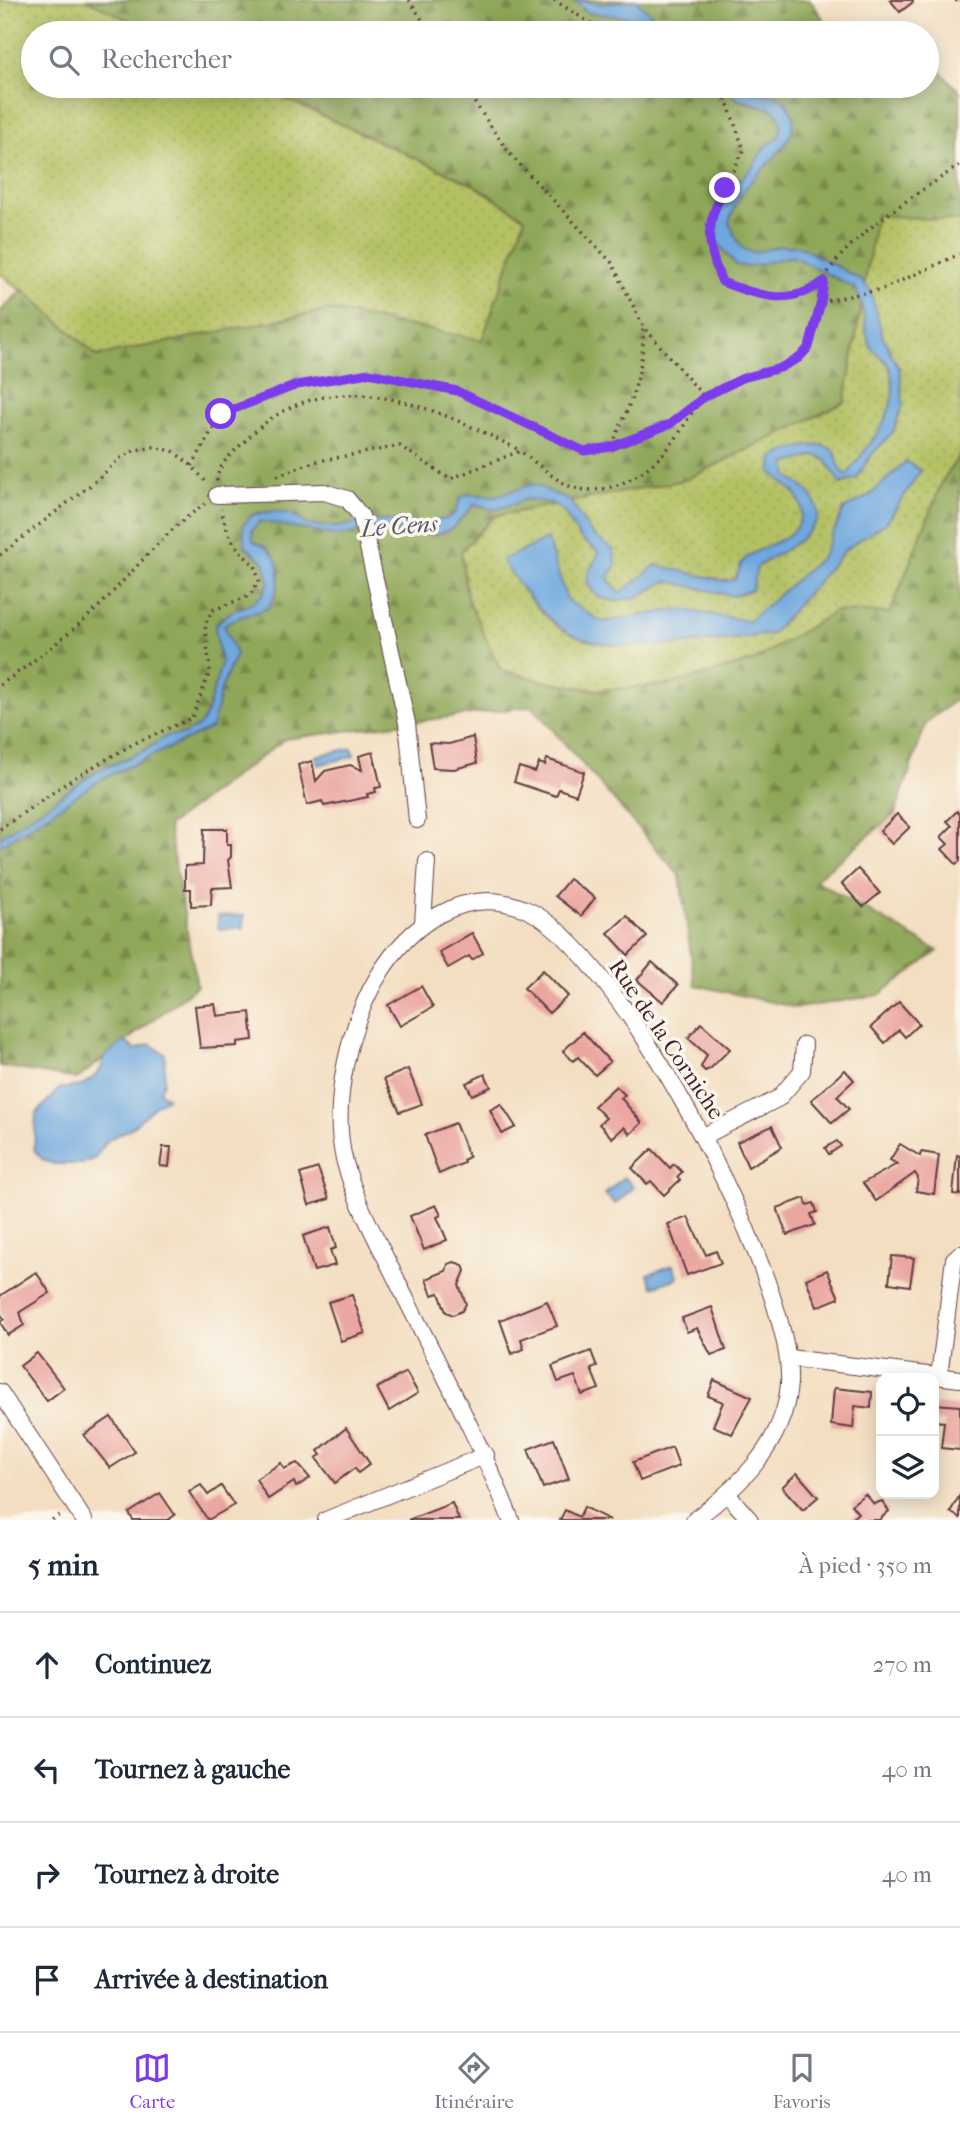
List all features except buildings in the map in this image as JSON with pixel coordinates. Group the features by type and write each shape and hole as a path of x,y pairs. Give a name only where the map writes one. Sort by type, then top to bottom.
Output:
{"street":[{"path":"217,495 324,492 347,499 362,516 407,723 417,820"},
{"path":"423,923 427,861"},
{"name":"Rue de la Corniche","path":"511,1520 486,1455 368,1221 344,1157 342,1110 345,1058 360,1007 385,965 411,933 443,911 467,903 498,903 523,907 562,932 621,1003 704,1136 741,1216 783,1331 789,1358 789,1386 783,1418 760,1460 728,1495 694,1520"},
{"path":"704,1136 779,1098 802,1071 804,1045"},
{"path":"960,1254 954,1258 939,1376 960,1380"},
{"path":"789,1358 914,1373"},
{"path":"0,1392 84,1520"},
{"path":"326,1520 486,1455"},
{"path":"728,1495 750,1520"}],"path":[{"path":"409,0 423,21"},
{"path":"554,0 587,21"},
{"path":"956,0 960,5"},
{"path":"471,98 510,154 612,262 643,326 704,397"},
{"path":"725,98 744,150 716,205 707,238 722,282 779,299 809,292 824,279 837,259 904,202 960,165"},
{"path":"821,302 883,289 960,254"},
{"path":"192,466 221,414 297,385 369,373 457,391 584,451 611,447 670,424 704,397 743,378 780,368 799,358 809,347 824,279"},
{"path":"611,447 631,404 645,357 643,326"},
{"path":"0,829 74,778 133,744 192,718 210,671 205,624 213,610 249,596 259,581 255,565 240,554 228,535 217,495 217,472 257,428 282,410 316,398 358,393 429,408 463,421 520,451 572,487 605,489 635,478 672,444 704,397"},
{"path":"271,478 313,462 400,446 450,479 520,451"},
{"path":"0,555 97,480 119,459 135,450 153,447 173,451 192,466 217,495"},
{"path":"0,685 93,611 179,521 217,495"}],"green space":[{"path":"0,0 88,0 130,21 21,21 21,98 284,98 474,185 525,218 482,341 329,310 97,356 0,273"},
{"path":"88,0 810,0 825,21 130,21"},
{"path":"939,70 960,92 960,221 876,215 845,402 685,480 494,516 461,551 467,598 500,669 546,682 598,690 669,685 753,661 836,611 890,613 942,482 960,454 960,696 926,723 895,814 815,880 938,951 879,995 798,1008 695,985 680,876 532,706 285,739 168,826 197,986 77,1079 0,1066 0,312 23,289 97,356 329,310 482,340 525,218 474,185 284,98 939,98"},
{"path":"876,214 960,221 960,454 942,482 890,613 836,611 753,661 669,685 598,690 546,682 500,669 467,598 461,551 494,516 685,480 845,402"}],"water":[{"path":"572,0 603,4 636,0 658,21 630,21 628,17 589,13"},
{"name":"Le Cens","path":"781,98 794,117 789,138 746,188 734,209 729,223 741,247 752,253 780,246 799,246 860,279 870,290 883,337 900,370 903,405 893,432 872,454 856,479 840,484 826,460 816,455 786,464 788,476 813,497 818,518 806,534 757,567 752,590 733,596 667,581 635,598 614,601 598,597 587,579 599,552 580,538 563,511 551,503 527,499 495,510 475,504 454,527 440,534 374,529 338,536 260,521 252,530 253,541 271,552 276,560 279,578 277,588 268,608 224,625 236,654 221,689 212,728 102,779 0,846 0,837 96,772 145,750 167,736 185,734 200,725 207,712 221,664 215,627 229,613 258,598 269,581 264,562 245,546 243,525 252,515 274,511 291,514 307,525 338,527 361,522 403,520 424,523 446,519 455,513 460,499 466,494 495,496 534,484 570,501 592,534 614,550 616,565 608,579 621,593 656,565 725,581 734,580 742,562 751,554 788,536 795,529 802,507 795,493 771,472 773,457 804,447 828,447 835,451 840,470 847,475 882,426 892,399 893,385 886,362 870,345 861,302 855,288 792,256 749,267 736,265 716,241 720,208 727,193 752,168 764,148 778,138 782,126 779,116 772,109 737,99"},
{"path":"906,462 921,470 887,522 846,549 772,634 694,643 634,646 606,644 581,638 562,629 545,615 502,560 547,539 567,600 602,622 680,609 749,621 822,557 844,509 870,495"},
{"path":"352,748 354,756 318,765 316,756"},
{"path":"244,915 244,928 218,929 218,916"},
{"path":"125,1041 135,1050 150,1044 165,1054 164,1083 159,1091 168,1098 156,1105 133,1127 108,1140 94,1159 82,1164 54,1164 43,1160 34,1150 36,1114 59,1089 81,1086 94,1077 101,1069 104,1057"},
{"path":"624,1177 634,1187 615,1204 605,1194"},
{"path":"673,1265 678,1278 653,1287 648,1274"}],"route":[{"path":"221,414 297,385 369,373 457,391 538,432 584,451 611,447 670,424 704,397 743,378 780,368 799,358 809,347 821,302 824,281 809,292 779,299 722,282 707,238 716,205 725,188"}]}
